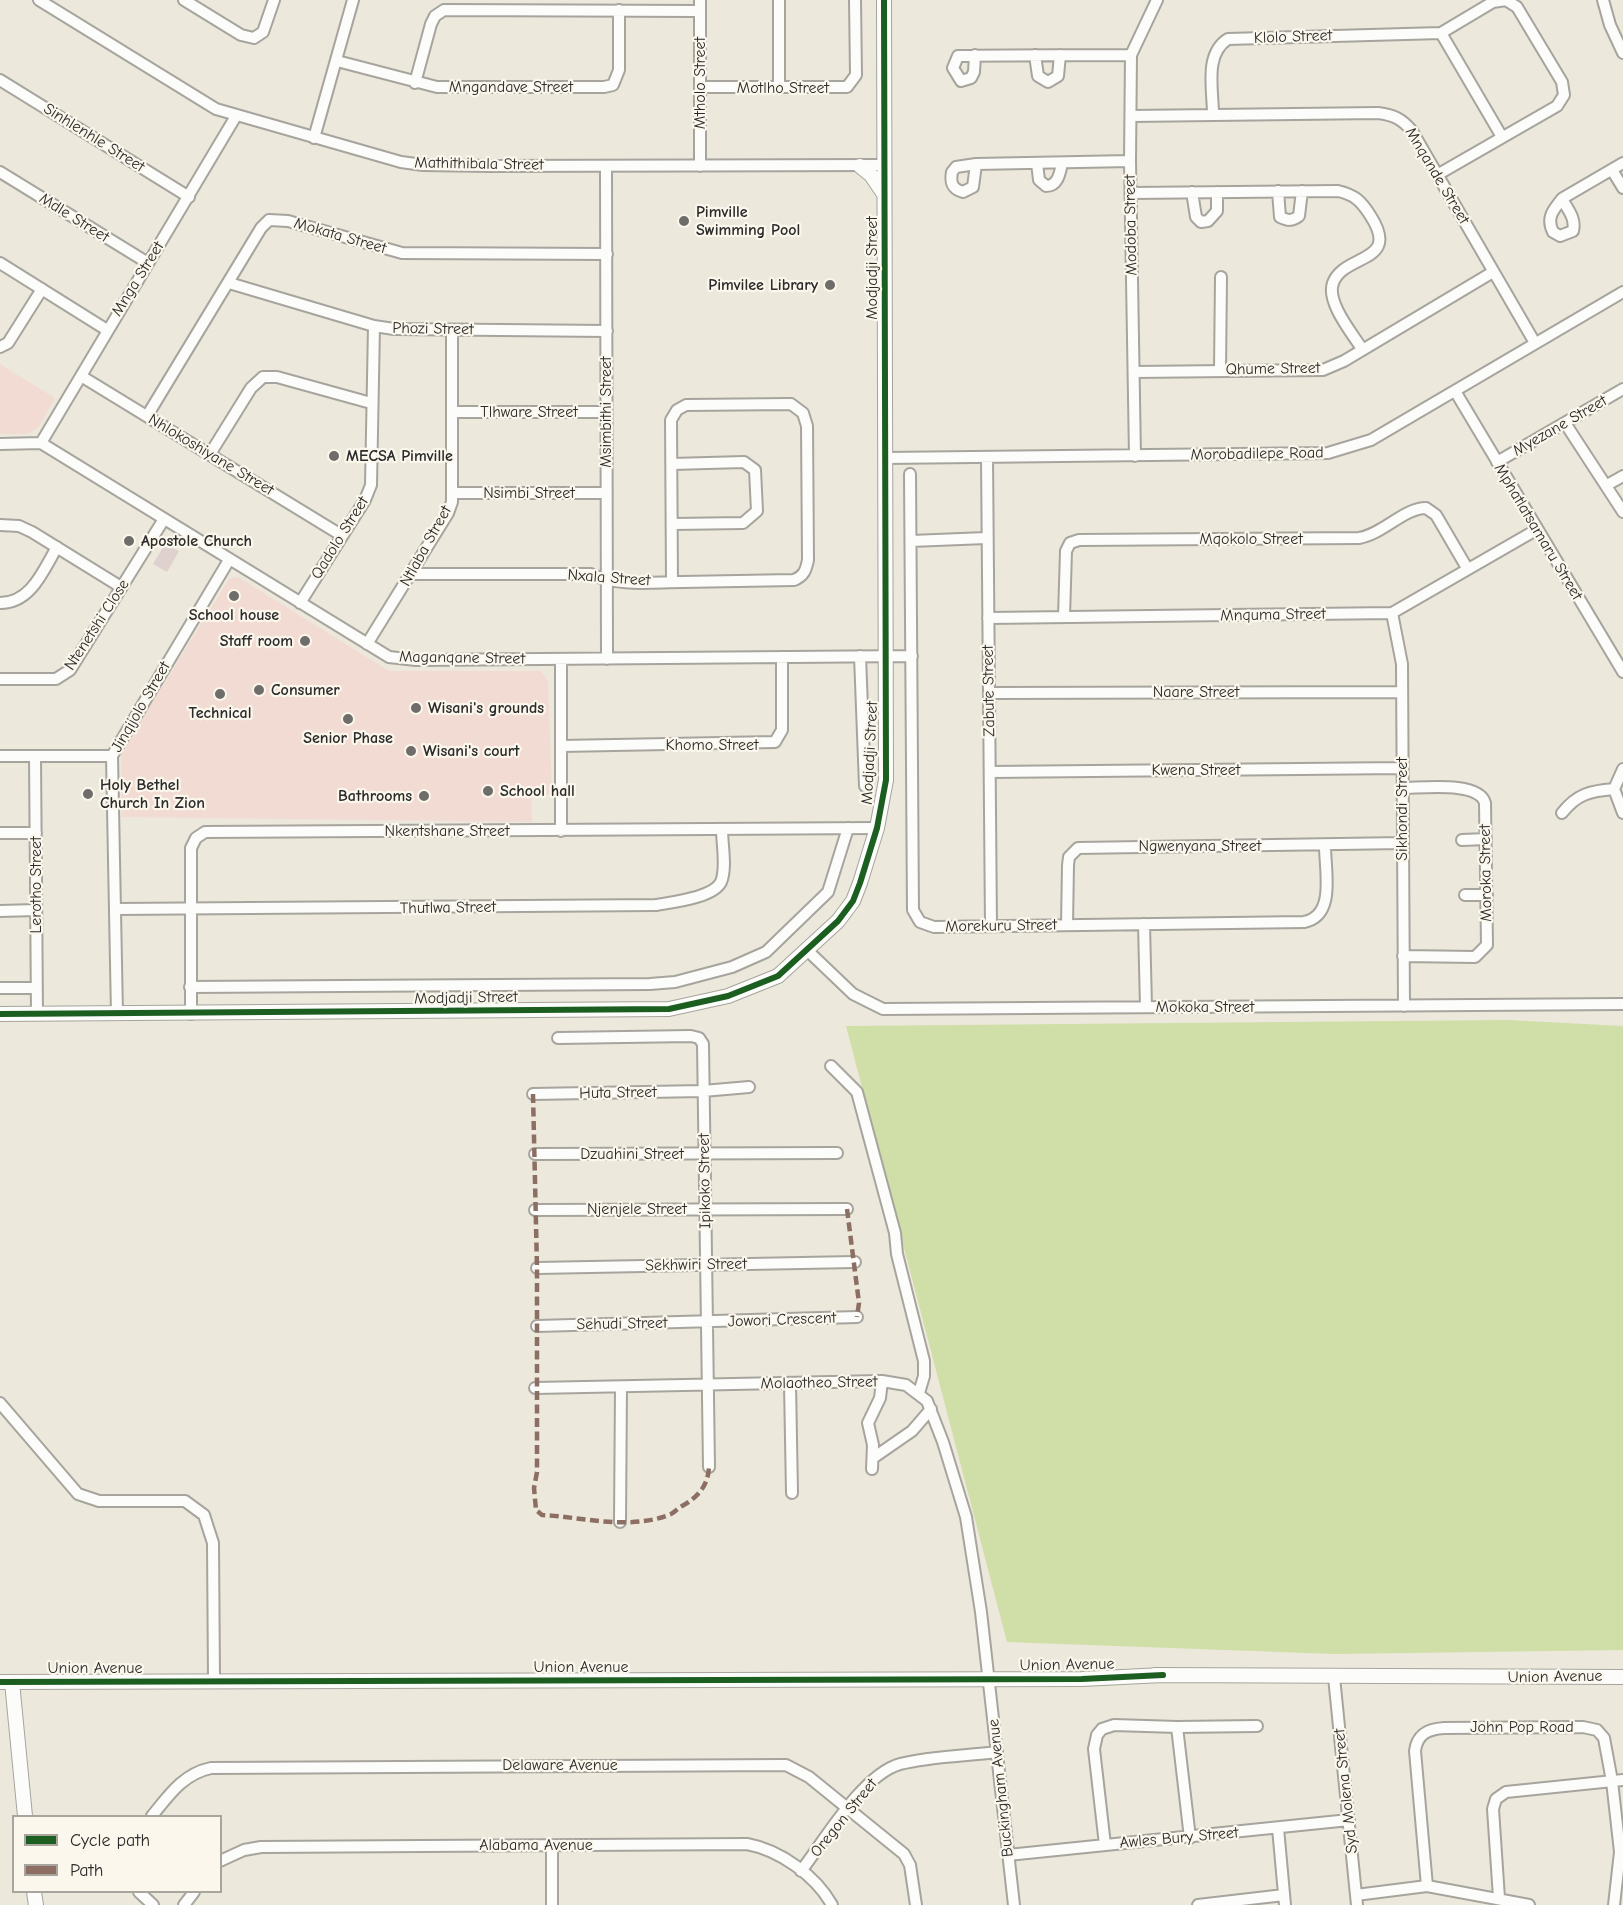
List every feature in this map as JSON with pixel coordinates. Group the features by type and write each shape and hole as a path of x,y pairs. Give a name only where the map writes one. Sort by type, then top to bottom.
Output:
{"street":[{"name":"Mathithibala Street","path":"39,0 195,99 236,116 401,162 423,165 885,165"},
{"path":"184,0 241,35 252,38 263,32 274,0"},
{"path":"314,138 353,0"},
{"path":"779,0 779,88"},
{"name":"Motlho Street","path":"700,87 845,88 856,75 855,0"},
{"name":"Modjadji Street","path":"0,1014 669,1009 698,1004 758,986 778,976 808,951 838,921 853,901 877,828 886,780 884,0"},
{"name":"Modoba Street","path":"1135,456 1130,161 1131,55 1157,0"},
{"path":"1437,175 1557,106 1564,95 1562,82 1516,8 1506,0 1493,2 1441,33 1502,137"},
{"path":"1603,0 1610,25 1623,53"},
{"path":"416,83 430,24 441,11 620,10 700,5"},
{"name":"Mtholo Street","path":"700,5 700,166"},
{"name":"Mngandave Street","path":"337,61 437,87 610,86 619,74 620,10"},
{"name":"Klolo Street","path":"1213,115 1213,57 1218,45 1228,39 1441,33"},
{"path":"975,55 1131,55"},
{"path":"1035,55 1038,76 1048,82 1058,76 1060,55"},
{"name":"Sinhlenhle Street","path":"0,80 189,197"},
{"name":"Mnqande Street","path":"1131,116 1378,112 1393,115 1412,131 1535,344"},
{"name":"Mnga Street","path":"41,443 236,116"},
{"path":"976,164 1130,161"},
{"path":"1037,164 1039,180 1046,186 1050,186 1058,179 1062,163"},
{"path":"1562,199 1623,163"},
{"name":"Msimbithi Street","path":"606,166 607,658"},
{"path":"860,166 871,175 885,196"},
{"path":"1612,170 1623,188"},
{"name":"Mdle Street","path":"0,172 148,263"},
{"path":"1278,191 1280,217 1293,220 1299,216 1302,191"},
{"path":"1131,193 1338,191 1352,194 1362,202 1377,225 1380,234 1378,247 1370,255 1338,274 1332,284 1333,300 1362,349"},
{"path":"1192,192 1196,218 1201,222 1208,222 1217,211 1217,192"},
{"name":"Mokata Street","path":"147,416 262,226 275,219 402,253 607,254"},
{"path":"0,263 107,330"},
{"name":"Qhume Street","path":"1134,372 1323,370 1344,361 1493,272"},
{"path":"1220,370 1221,277"},
{"name":"Phozi Street","path":"229,283 374,326 394,329 607,331"},
{"path":"0,347 8,343 42,289"},
{"name":"Morobadilepe Road","path":"885,458 1328,453 1371,440 1623,292"},
{"name":"Qadolo Street","path":"300,603 365,500 371,485 374,326"},
{"name":"Ntlaba Street","path":"368,644 448,513 453,493 452,330"},
{"name":"Nhlokoshiyane Street","path":"81,376 341,536"},
{"path":"210,454 251,388 263,377 277,377 372,403"},
{"name":"Myezane Street","path":"1497,462 1623,389"},
{"name":"Mphatlatsamaru Street","path":"1455,391 1536,530 1623,672"},
{"name":"Nxala Street","path":"412,574 591,574 606,581 672,582 794,580 804,573 808,560 807,426 801,410 791,404 681,406 671,420 672,464"},
{"name":"Tlhware Street","path":"453,412 605,412"},
{"path":"1566,423 1623,512"},
{"path":"0,444 41,443"},
{"name":"Maganqane Street","path":"41,443 389,657 416,660 912,656"},
{"name":"Zabute Street","path":"987,457 991,926"},
{"path":"672,582 672,464 744,462 755,470 758,482 757,511 748,521 733,525 673,524"},
{"name":"Morekuru Street","path":"910,474 914,914 922,924 991,926 1311,921 1323,912 1325,906 1325,846"},
{"path":"1607,485 1623,476"},
{"name":"Nsimbi Street","path":"453,493 606,493"},
{"name":"Mqokolo Street","path":"1064,617 1066,551 1070,543 1079,540 1359,538 1369,536 1415,510 1426,508 1436,515 1467,568"},
{"name":"Ntenetshi Close","path":"0,679 56,679 65,674 164,519"},
{"path":"0,525 22,528 122,587"},
{"path":"1392,614 1467,568 1536,530"},
{"path":"911,541 986,538"},
{"path":"0,603 16,602 26,594 57,547"},
{"name":"Jinqijolo Street","path":"117,1014 111,756 229,560"},
{"name":"Mnquma Street","path":"988,618 1392,614"},
{"name":"Sikhondi Street","path":"1392,614 1402,664 1404,1006"},
{"path":"860,656 865,786"},
{"name":"Khomo Street","path":"561,746 775,742 782,730 782,657"},
{"path":"561,659 561,831"},
{"name":"Naare Street","path":"990,693 1401,692"},
{"path":"0,756 111,756"},
{"name":"Lerotho Street","path":"35,756 37,1014"},
{"name":"Kwena Street","path":"990,772 1402,768"},
{"path":"1623,769 1614,789 1623,813"},
{"name":"Moroka Street","path":"1403,788 1461,788 1480,793 1485,803 1487,895 1487,945 1482,952 1475,957 1403,956"},
{"path":"1562,813 1572,800 1583,793 1614,789"},
{"path":"190,987 650,984 704,975 758,958 809,911 831,887 848,828"},
{"name":"Nkentshane Street","path":"191,1014 189,910 191,848 196,838 208,832 877,828"},
{"name":"Thutlwa Street","path":"116,909 656,905 708,893 718,886 723,872 722,830"},
{"path":"0,833 36,833"},
{"path":"1462,840 1486,839"},
{"name":"Ngwenyana Street","path":"1067,925 1069,857 1078,848 1403,843"},
{"path":"1465,896 1487,895"},
{"path":"0,911 36,910"},
{"path":"1144,924 1146,1007"},
{"name":"Mokoka Street","path":"808,951 853,994 883,1010 1623,1004"},
{"path":"0,988 36,988"},
{"name":"Ipikoko Street","path":"558,1038 695,1036 703,1044 709,1467"},
{"path":"831,1066 857,1092 887,1211 895,1233 897,1254 924,1361 924,1376 919,1392 931,1409 966,1517 988,1675"},
{"path":"703,1091 749,1087"},
{"name":"Huta Street","path":"533,1094 703,1091"},
{"name":"Dzuahini Street","path":"535,1154 837,1153"},
{"name":"Njenjele Street","path":"535,1210 847,1209"},
{"name":"Sekhwiri Street","path":"537,1268 855,1262"},
{"name":"Jowori Crescent","path":"707,1322 857,1317"},
{"name":"Sehudi Street","path":"537,1326 707,1322"},
{"path":"882,1381 880,1398 868,1423 873,1464 912,1431 931,1409"},
{"name":"Molaotheo Street","path":"535,1388 882,1381 899,1383 919,1392"},
{"path":"790,1384 792,1493"},
{"path":"620,1522 621,1387"},
{"path":"0,1403 78,1494 99,1501 185,1501 204,1515 213,1543 214,1680"},
{"name":"Union Avenue","path":"6,1682 837,1680 988,1675 1623,1677"},
{"name":"Buckingham Avenue","path":"988,1675 1014,1905"},
{"name":"Syd Molena Street","path":"1334,1677 1357,1900"},
{"path":"6,1682 25,1815"},
{"path":"1106,1845 1094,1749 1096,1734 1102,1729 1114,1725 1257,1726"},
{"path":"1177,1727 1190,1838"},
{"name":"John Pop Road","path":"1427,1886 1415,1751 1417,1741 1427,1731 1474,1727 1591,1728 1604,1738 1618,1780 1622,1852 1614,1905"},
{"name":"Oregon Street","path":"801,1871 874,1779 891,1768 913,1762 997,1752"},
{"name":"Delaware Avenue","path":"154,1815 191,1774 211,1768 779,1764 799,1770 899,1849 908,1859 916,1905"},
{"path":"1499,1898 1493,1809 1496,1799 1506,1792 1618,1780"},
{"name":"Awles Bury Street","path":"1008,1855 1349,1821"},
{"path":"1198,1905 1284,1900 1278,1828"},
{"name":"Alabama Avenue","path":"222,1860 244,1850 261,1847 747,1844 769,1850 801,1871 822,1890 832,1905"},
{"path":"552,1846 552,1905"},
{"path":"1357,1900 1427,1886 1529,1905"},
{"path":"140,1893 153,1905"},
{"path":"184,1905 193,1893"}],"shaded area":[{"path":"0,364 55,398 38,428 27,434 0,434"},
{"path":"165,544 179,551 167,572 153,564"},
{"path":"238,577 389,671 541,671 548,681 552,794 531,798 532,822 122,817 121,753 229,579"}],"green space":[{"path":"1507,1020 1623,1026 1623,1650 1335,1654 1007,1642 846,1026"}],"marked path":[{"path":"533,1094 537,1268 537,1472 534,1488 536,1510 542,1515 606,1522 639,1522 655,1519 672,1513 693,1499 707,1480 709,1467"},
{"path":"847,1209 859,1303 857,1317"}],"cycle path":[{"path":"0,1014 669,1009 728,996 778,976 838,921 853,901 860,883 877,828 886,780 884,0"},
{"path":"0,1682 1082,1679 1163,1675"}],"place":[{"name":"Pimville Swimming Pool","path":"684,221"},
{"name":"Pimvilee Library","path":"830,285"},
{"name":"MECSA Pimville","path":"334,456"},
{"name":"Apostole Church","path":"129,541"},
{"name":"School house","path":"234,596"},
{"name":"Staff room","path":"305,641"},
{"name":"Consumer","path":"259,690"},
{"name":"Technical","path":"220,694"},
{"name":"Wisani's grounds","path":"416,708"},
{"name":"Senior Phase","path":"348,719"},
{"name":"Wisani's court","path":"411,751"},
{"name":"School hall","path":"488,791"},
{"name":"Holy Bethel Church In Zion","path":"88,794"},
{"name":"Bathrooms","path":"424,796"}]}
